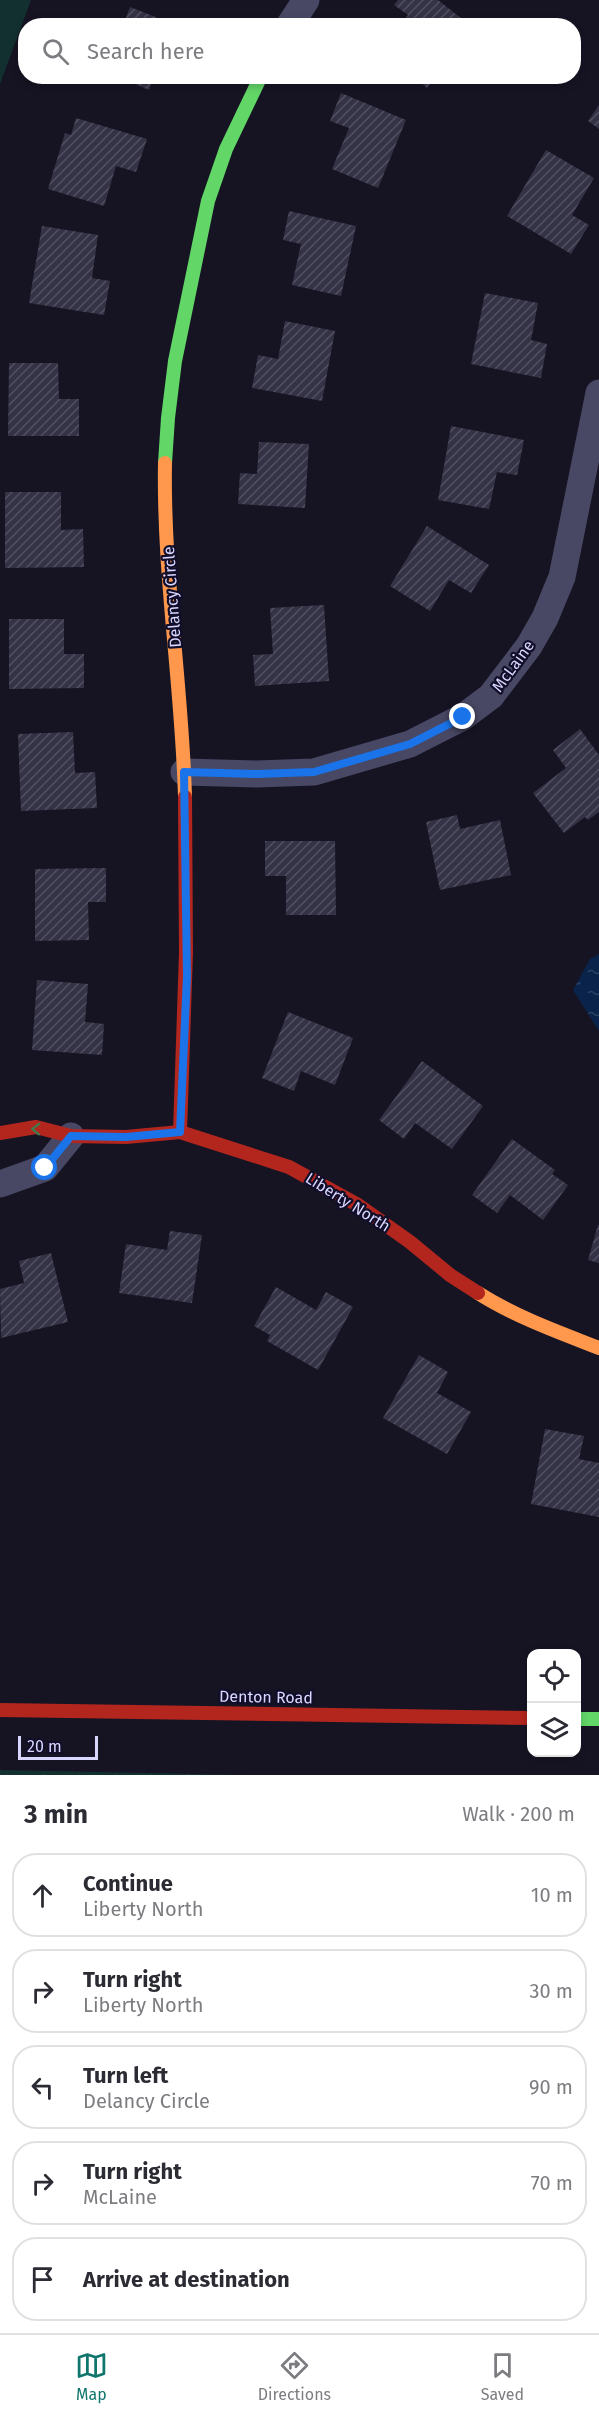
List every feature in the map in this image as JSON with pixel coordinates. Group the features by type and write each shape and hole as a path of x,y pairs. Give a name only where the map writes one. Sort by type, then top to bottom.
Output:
{"street":[{"path":"294,18 306,0"},
{"name":"Delancy Circle","path":"180,1132 187,976 184,772 165,476 174,366 185,301 215,176 257,84"},
{"name":"McLaine","path":"184,772 257,774 314,772 410,744 463,717 491,696 529,646 545,618 562,577 599,393"},
{"name":"Liberty North","path":"0,1133 36,1127 71,1136 126,1137 180,1132 289,1167 358,1205 450,1275 494,1303 551,1330 599,1348"},
{"path":"0,1184 45,1168 71,1136"},
{"name":"Denton Road","path":"0,1710 527,1718"},
{"path":"581,1719 599,1719"}],"green space":[{"path":"0,0 31,0 24,18 18,18 18,35 0,84"},
{"path":"0,1770 242,1775 0,1775"}],"water":[{"path":"599,954 599,1031 573,990 590,959"}],"building":[{"path":"398,0 438,0 461,18 406,18 408,15 394,5"},
{"path":"130,7 158,18 126,18"},
{"path":"135,84 151,84 149,90"},
{"path":"341,93 406,120 378,188 332,169 349,128 330,121"},
{"path":"599,105 599,129 588,121"},
{"path":"76,118 147,139 136,172 116,166 104,206 48,189 65,133 71,135"},
{"path":"546,150 594,178 572,215 589,225 571,254 507,216"},
{"path":"289,211 356,226 341,296 292,285 301,244 283,240"},
{"path":"42,226 98,235 92,278 110,281 104,315 29,303"},
{"path":"485,293 538,303 531,340 547,344 541,378 471,364"},
{"path":"285,321 335,331 322,401 252,388 258,355 278,359"},
{"path":"9,363 58,363 59,399 79,399 79,436 8,436"},
{"path":"451,426 524,440 517,475 497,472 489,509 438,500"},
{"path":"259,442 309,444 305,508 238,504 240,473 257,474"},
{"path":"5,492 61,492 61,530 83,529 84,567 5,568"},
{"path":"427,526 489,565 471,593 449,580 430,611 390,586"},
{"path":"324,605 329,681 255,686 253,655 273,654 270,608"},
{"path":"9,619 64,619 64,654 84,654 84,688 9,689"},
{"path":"580,729 599,755 599,812 588,820 585,817 564,833 533,793 566,768 553,750"},
{"path":"73,732 75,773 95,772 97,808 21,811 18,734"},
{"path":"457,815 460,829 500,820 511,875 440,890 426,822"},
{"path":"265,841 335,841 336,915 286,915 286,876 265,876"},
{"path":"106,868 106,902 88,902 89,940 35,941 35,869"},
{"path":"37,980 88,984 85,1022 104,1024 102,1055 32,1050"},
{"path":"288,1012 353,1038 335,1085 301,1071 294,1091 262,1078"},
{"path":"422,1061 483,1106 452,1149 415,1123 404,1139 379,1120"},
{"path":"512,1139 555,1170 552,1174 568,1185 543,1220 510,1195 497,1213 472,1195"},
{"path":"599,1225 599,1263 588,1260"},
{"path":"170,1231 202,1235 192,1303 119,1293 126,1244 167,1250"},
{"path":"51,1253 68,1322 1,1338 0,1289 24,1283 19,1261"},
{"path":"276,1287 316,1310 326,1292 353,1307 318,1370 267,1341 270,1335 254,1326"},
{"path":"419,1355 448,1372 437,1393 471,1412 447,1454 383,1418"},
{"path":"545,1429 584,1436 579,1459 599,1463 599,1517 531,1504"}],"traffic: fast":[{"path":"165,463 175,361 208,201 226,149 257,84"},
{"path":"581,1719 599,1719"}],"traffic: slow":[{"path":"165,463 167,546 185,797"},
{"path":"478,1293 522,1317 599,1348"}],"traffic: jam":[{"path":"180,1132 186,952 185,797"},
{"path":"0,1133 36,1127 71,1136 126,1137 180,1132 289,1167 358,1205 410,1242 450,1275 478,1293"},
{"path":"0,1710 527,1718"}],"route":[{"path":"45,1168 71,1136 126,1137 180,1132 187,976 184,772 257,774 314,772 410,744 463,717"}]}
